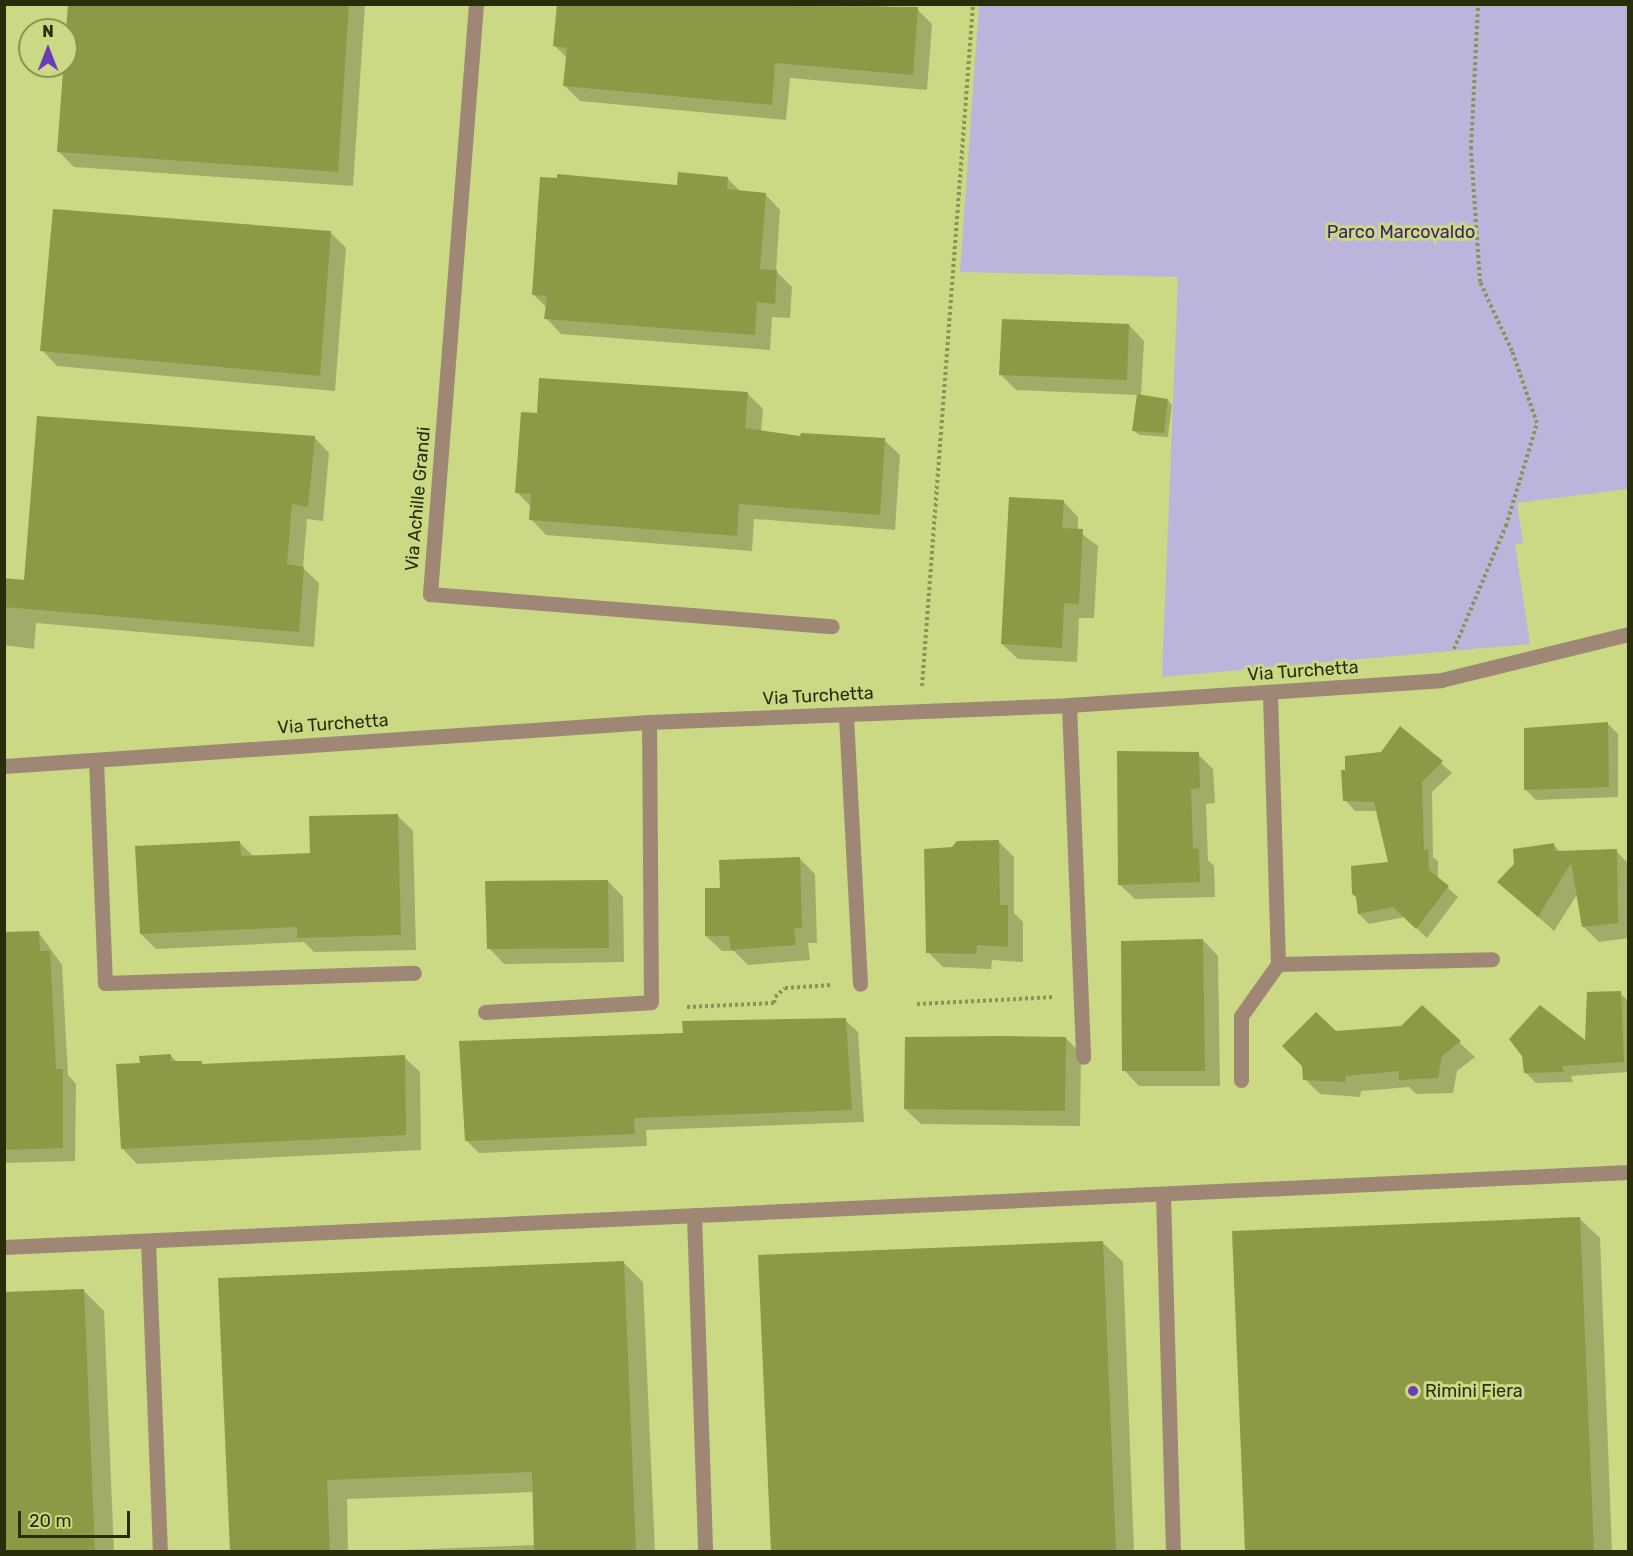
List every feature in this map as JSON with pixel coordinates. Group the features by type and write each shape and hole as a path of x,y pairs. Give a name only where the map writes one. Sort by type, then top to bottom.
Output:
{"street":[{"name":"Via Achille Grandi","path":"476,4 430,594 832,626"},
{"name":"Via Turchetta","path":"4,766 649,722 846,716 1068,705 1441,680 1629,634"},
{"path":"1241,1080 1241,1016 1278,964 1270,693"},
{"path":"1068,705 1083,1057"},
{"path":"846,716 860,984"},
{"path":"485,1012 651,1002 649,722"},
{"path":"96,760 105,983 414,973"},
{"path":"1278,964 1492,959"},
{"path":"4,1247 1629,1172"},
{"path":"1163,1194 1173,1551"},
{"path":"694,1215 705,1551"},
{"path":"148,1241 160,1551"}],"path":[{"path":"920,711 974,4"},
{"path":"1441,680 1506,526 1537,423 1512,351 1480,282 1471,149 1478,4"},
{"path":"917,1004 1053,999 1060,981 1079,974"},
{"path":"687,1007 774,1003 775,997 785,988 860,984"}],"green space":[{"name":"Parco Marcovaldo","path":"979,5 1628,5 1628,489 1517,503 1523,543 1515,544 1530,644 1162,677 1178,277 960,272"}],"building":[{"path":"68,4 349,4 338,172 57,152 62,78 78,78 78,18 67,18"},
{"path":"557,4 918,7 913,75 775,63 772,105 563,86 567,48 553,46"},
{"path":"678,172 728,177 727,189 766,193 760,269 777,270 775,304 757,302 755,335 544,319 547,296 532,295 540,177 557,178 557,174 677,185"},
{"path":"53,209 331,231 320,376 40,351"},
{"path":"1002,319 1129,324 1127,380 999,375"},
{"path":"539,378 748,392 745,428 800,436 801,433 885,438 880,515 739,504 737,536 529,520 531,494 515,493 521,412 537,413"},
{"path":"1137,394 1168,399 1164,433 1132,431"},
{"path":"37,416 315,436 308,507 292,504 287,564 304,567 299,632 4,607 4,578 24,580"},
{"path":"1009,497 1064,500 1062,528 1083,529 1079,604 1064,603 1062,648 1001,644"},
{"path":"1608,722 1609,787 1524,790 1524,728"},
{"path":"1400,726 1443,761 1422,782 1424,850 1428,849 1429,870 1449,886 1416,929 1393,907 1358,914 1356,897 1352,894 1351,866 1388,862 1374,802 1343,801 1341,770 1345,770 1345,756 1381,752"},
{"path":"1117,751 1199,752 1200,788 1191,789 1193,848 1199,849 1200,882 1118,885"},
{"path":"398,814 401,935 297,938 297,927 140,934 135,846 240,841 241,856 310,853 309,816"},
{"path":"999,840 1000,905 1008,905 1008,947 977,945 976,954 926,953 924,849 952,847 957,841"},
{"path":"1554,843 1555,851 1617,849 1618,923 1582,927 1571,863 1538,917 1497,882 1514,864 1513,849"},
{"path":"800,857 802,928 794,928 796,945 731,950 729,936 705,936 705,888 720,888 719,860"},
{"path":"608,880 609,948 487,949 485,881"},
{"path":"39,931 40,951 50,951 56,1069 63,1069 63,1148 4,1150 4,932"},
{"path":"1203,939 1205,1071 1122,1071 1121,941"},
{"path":"1621,991 1624,1062 1562,1066 1564,1072 1524,1073 1522,1056 1509,1039 1540,1005 1585,1040 1587,992"},
{"path":"1422,1005 1461,1041 1442,1056 1438,1078 1399,1080 1399,1071 1346,1076 1345,1082 1303,1080 1302,1066 1282,1046 1316,1012 1336,1031 1401,1026"},
{"path":"846,1018 852,1110 634,1118 635,1134 465,1141 459,1041 683,1033 682,1021"},
{"path":"905,1037 1066,1037 1065,1111 904,1109"},
{"path":"171,1054 171,1061 202,1061 202,1064 405,1055 406,1135 121,1149 116,1064 140,1063 139,1056"},
{"name":"Rimini Fiera","path":"1580,1217 1594,1551 1245,1551 1232,1231"},
{"path":"1103,1241 1116,1551 771,1551 758,1255"},
{"path":"624,1261 636,1551 534,1551 532,1472 327,1480 330,1551 230,1551 218,1278"},
{"path":"84,1289 95,1551 4,1551 4,1292"}],"place":[{"name":"Rimini Fiera","path":"1413,1391"}]}
